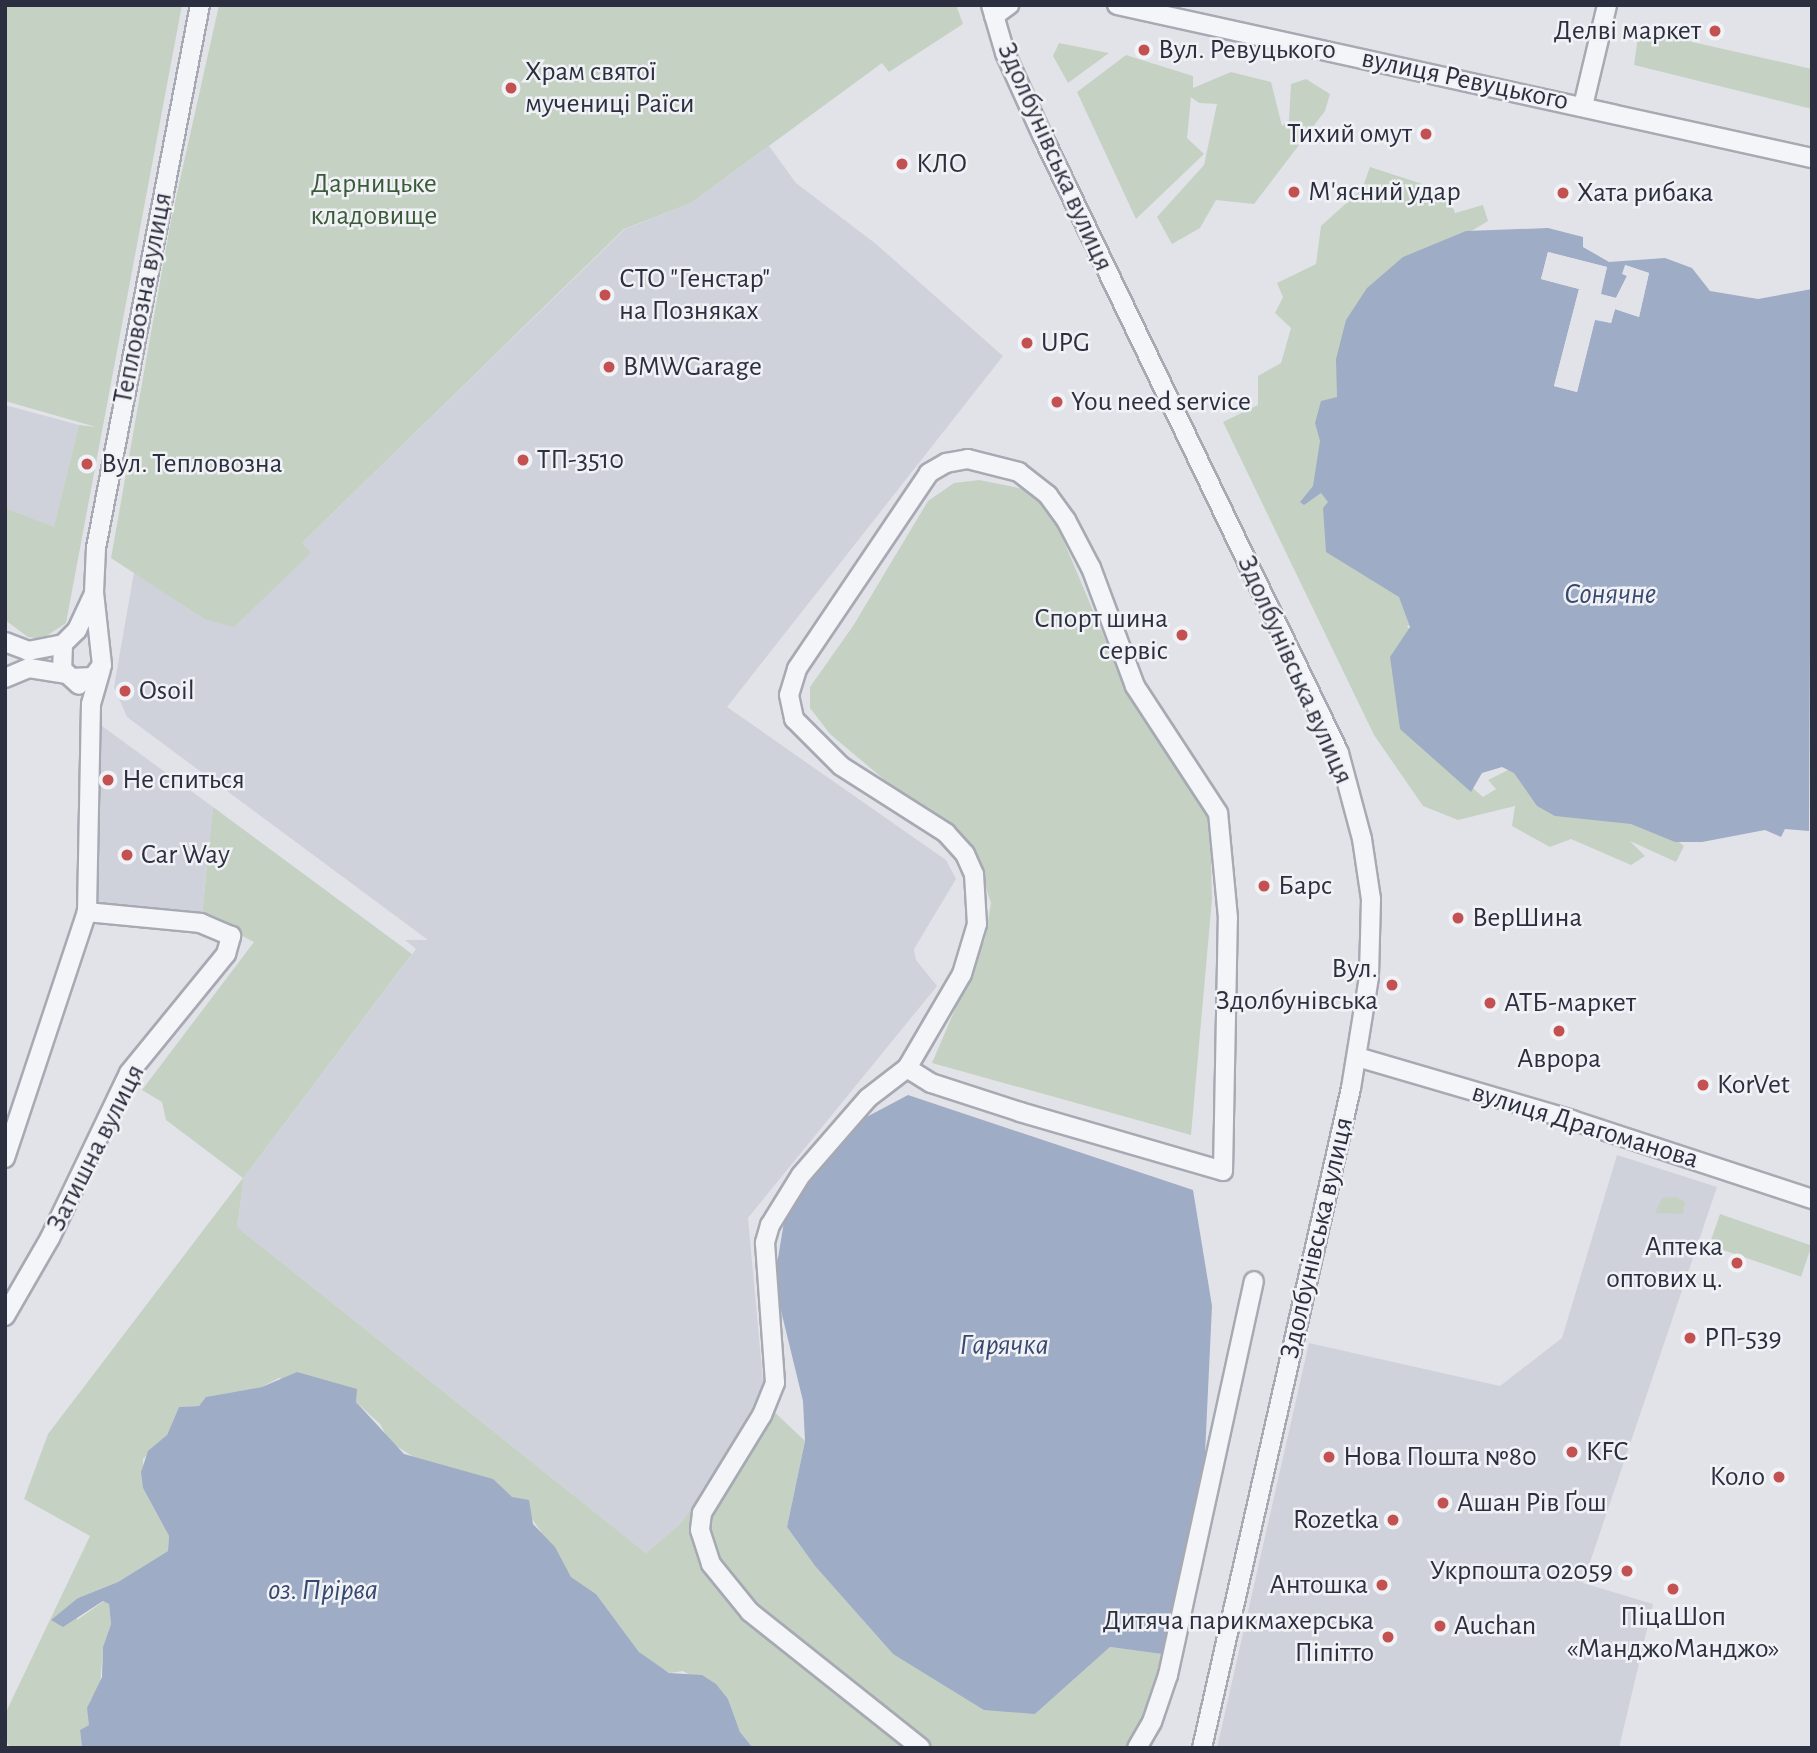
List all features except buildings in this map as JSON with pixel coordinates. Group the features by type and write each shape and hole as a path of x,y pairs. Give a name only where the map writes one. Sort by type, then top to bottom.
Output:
{"street":[{"name":"Тепловозна вулиця","path":"100,645 94,593 96,548 200,5"},
{"path":"993,11 1009,5"},
{"name":"вулиця Ревуцького","path":"1117,5 1812,158"},
{"path":"1583,106 1607,5"},
{"name":"Здолбунівська вулиця","path":"993,11 1005,53 1043,137 1339,753 1362,839 1371,899 1369,977 1357,1057 1202,1748"},
{"path":"907,1068 930,1083 1223,1171 1228,918 1218,813 1135,686 1091,568 1066,520 1048,495 1018,472 968,459 946,463 929,473 797,669 789,695 794,719 841,766 946,833 974,874 977,924 962,974 907,1068 868,1098 801,1175 770,1225 765,1243 775,1383 762,1415 702,1513 700,1530 711,1564 750,1612 921,1748"},
{"name":"Тепловозна вулиця","path":"64,642 86,616 94,593"},
{"path":"5,642 28,651 86,636 100,645 102,665 91,704 87,912 5,1158"},
{"path":"64,642 59,662 91,704"},
{"path":"5,678 29,667 86,680 102,665"},
{"name":"Затишна вулиця","path":"5,1316 50,1238 129,1073 226,954 231,936 201,923 87,912"},
{"name":"вулиця Драгоманова","path":"1357,1057 1572,1120 1812,1199"},
{"path":"1137,1748 1152,1722 1168,1675 1254,1282"}],"shaded area":[{"path":"769,146 796,183 876,244 1003,356 727,707 946,860 956,879 914,949 916,960 937,986 748,1218 765,1403 680,1524 646,1553 237,1227 244,1177 416,949 405,940 428,940 127,717 114,687 134,572 204,619 310,553 301,544 625,229 691,203"},
{"path":"5,405 79,425 54,528 5,508"},
{"path":"102,726 213,807 202,915 95,908"},
{"name":"Ашан Рів Ґош","path":"1617,1155 1717,1187 1583,1583 1653,1604 1619,1748 1217,1748 1309,1343 1500,1386 1562,1338"}],"green space":[{"path":"5,5 182,5 66,623 42,639 28,637 5,620 5,508 54,527 79,425 96,427 5,401"},
{"name":"Дарницьке кладовище","path":"219,5 956,5 963,24 889,72 882,63 691,203 624,229 302,543 311,553 234,627 204,619 111,558 171,220"},
{"path":"1639,30 1812,69 1812,109 1634,65"},
{"path":"1059,43 1109,53 1068,83 1053,56"},
{"path":"1126,55 1193,76 1193,88 1231,72 1271,82 1282,126 1289,121 1291,84 1306,79 1330,94 1325,111 1254,204 1216,200 1200,228 1172,244 1157,217 1204,165 1217,104 1199,103 1191,97 1187,138 1204,154 1136,219 1077,92"},
{"path":"1370,167 1447,192 1455,213 1483,205 1488,221 1425,259 1409,592 1424,622 1407,626 1418,639 1416,738 1483,797 1496,789 1488,780 1514,767 1652,821 1684,846 1676,862 1630,841 1645,856 1631,865 1571,839 1550,847 1512,826 1515,806 1458,820 1423,806 1374,735 1223,422 1258,405 1258,376 1281,363 1291,328 1275,313 1283,297 1277,283 1316,264 1321,226 1362,189"},
{"path":"979,480 1029,490 1052,513 1126,689 1210,820 1212,899 1191,1135 932,1063 985,939 991,903 975,856 830,734 810,708 810,687 853,626 928,501 954,483"},
{"path":"213,807 412,954 244,1177 237,1227 646,1553 680,1524 765,1403 805,1441 787,1527 815,1566 893,1654 1035,1714 1110,1647 1162,1654 1148,1748 753,1748 740,1732 728,1699 683,1671 670,1673 639,1652 596,1594 571,1577 529,1514 492,1479 420,1461 390,1442 380,1424 356,1402 279,1378 262,1387 207,1397 199,1406 179,1407 167,1435 143,1459 143,1488 169,1536 168,1551 118,1582 78,1598 77,1620 104,1601 109,1604 111,1624 103,1647 100,1687 90,1701 89,1725 80,1730 82,1748 10,1748 5,1739 5,1714 90,1536 24,1499 48,1434 243,1178 166,1120 162,1102 142,1090 254,942 202,915"},
{"path":"1676,1197 1685,1202 1683,1214 1655,1213 1662,1198"},
{"path":"1720,1214 1812,1246 1801,1277 1709,1245"}],"water":[{"name":"Сонячне","path":"1548,228 1583,237 1583,247 1609,262 1665,258 1692,268 1710,291 1758,299 1812,289 1809,831 1785,829 1781,837 1765,830 1702,842 1675,842 1631,824 1555,816 1537,806 1514,773 1502,767 1482,773 1471,792 1400,729 1390,657 1410,627 1399,597 1326,552 1323,508 1328,502 1321,493 1304,505 1300,502 1313,486 1320,441 1315,423 1321,401 1337,397 1336,359 1346,320 1367,288 1403,257 1466,231","holes":["1548,252 1607,267 1600,294 1616,298 1627,276 1625,265 1649,273 1639,317 1615,309 1611,323 1595,319 1577,392 1554,386 1579,289 1541,279"]},
{"name":"Гарячка","path":"908,1095 1193,1190 1212,1306 1205,1454 1162,1654 1110,1647 1035,1714 984,1710 893,1654 815,1566 787,1527 805,1441 803,1401 774,1282 785,1216 818,1165 859,1121"},
{"name":"оз. Прірва","path":"297,1372 357,1389 356,1402 404,1454 493,1479 512,1497 529,1500 533,1524 555,1547 571,1577 596,1594 639,1652 669,1673 702,1675 716,1684 728,1699 740,1732 753,1748 82,1748 80,1730 89,1725 87,1708 102,1677 103,1647 111,1624 109,1604 103,1601 63,1627 51,1620 78,1598 118,1582 168,1551 169,1536 143,1488 141,1472 148,1451 167,1435 179,1407 199,1406 206,1397 262,1387"}],"pier":[{"path":"1548,252 1607,267 1601,294 1616,298 1627,276 1622,274 1625,265 1649,273 1639,317 1615,309 1611,323 1595,320 1577,392 1554,386 1579,289 1541,279","holes":["1550,256 1603,269 1597,295 1615,302 1624,297 1630,276 1628,270 1645,275 1637,312 1615,305 1609,319 1592,317 1575,388 1559,384 1582,288 1545,277"]}],"place":[{"name":"Делві маркет","path":"1715,31"},
{"name":"Вул. Ревуцького","path":"1144,50"},
{"name":"Храм святої мучениці Раїси","path":"511,88"},
{"name":"Тихий омут","path":"1426,134"},
{"name":"КЛО","path":"902,164"},
{"name":"М'ясний удар","path":"1294,192"},
{"name":"Хата рибака","path":"1563,193"},
{"name":"СТО \"Генстар\" на Позняках","path":"605,295"},
{"name":"UPG","path":"1027,343"},
{"name":"BMWGarage","path":"609,367"},
{"name":"You need service","path":"1057,402"},
{"name":"ТП-3510","path":"523,460"},
{"name":"Вул. Тепловозна","path":"87,464"},
{"name":"Спорт шина сервіс","path":"1182,635"},
{"name":"Osoil","path":"125,691"},
{"name":"Не спиться","path":"108,780"},
{"name":"Car Way","path":"127,855"},
{"name":"Барс","path":"1264,886"},
{"name":"ВерШина","path":"1458,918"},
{"name":"Вул. Здолбунівська","path":"1392,985"},
{"name":"АТБ-маркет","path":"1490,1003"},
{"name":"Аврора","path":"1559,1031"},
{"name":"KorVet","path":"1703,1085"},
{"name":"Аптека оптових ц.","path":"1737,1263"},
{"name":"РП-539","path":"1690,1338"},
{"name":"KFC","path":"1572,1452"},
{"name":"Нова Пошта №80","path":"1329,1457"},
{"name":"Коло","path":"1779,1477"},
{"name":"Ашан Рів Ґош","path":"1443,1503"},
{"name":"Rozetka","path":"1393,1520"},
{"name":"Укрпошта 02059","path":"1627,1571"},
{"name":"Антошка","path":"1382,1585"},
{"name":"ПіцаШоп «МанджоМанджо»","path":"1673,1589"},
{"name":"Auchan","path":"1440,1626"},
{"name":"Дитяча парикмахерська Піпітто","path":"1388,1637"}]}
